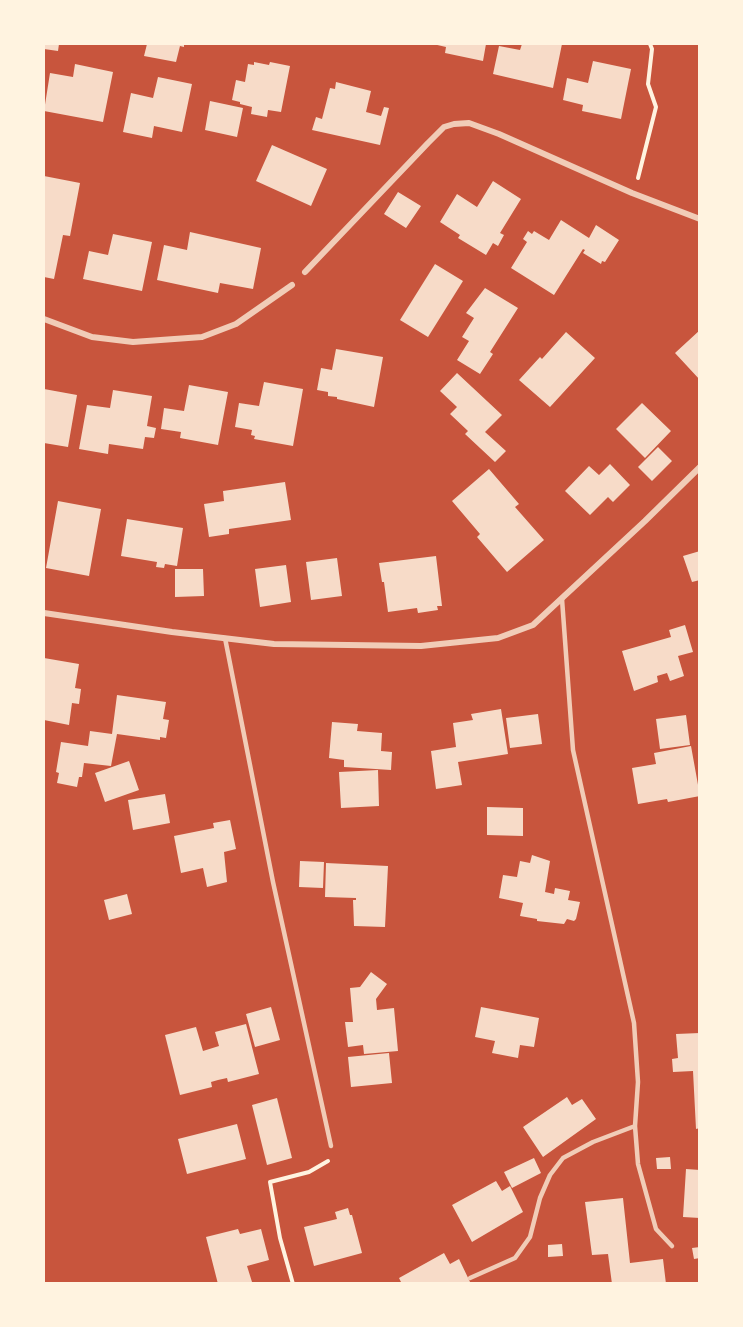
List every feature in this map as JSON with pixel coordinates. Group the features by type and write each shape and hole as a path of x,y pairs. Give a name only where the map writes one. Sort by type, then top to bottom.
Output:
{"street":[{"path":"304,273 444,127 454,124 469,123 499,134 632,193 699,219"},
{"path":"44,319 92,337 133,342 202,337 236,324 292,285"},
{"path":"44,613 225,638 304,646 421,646 498,638 533,626 699,467"}],"lane":[{"path":"562,599 573,750 634,1023 638,1082 635,1126 638,1164 656,1229 672,1246"},
{"path":"225,638 273,882 331,1146"},
{"path":"470,1278 514,1258 530,1237 540,1198 550,1175 563,1158 593,1142 635,1126"}],"path":[{"path":"632,193 656,107 648,84 652,50 650,44"},
{"path":"293,1284 280,1238 270,1182 309,1172 328,1163 331,1146"}],"building":[{"path":"44,44 59,44 58,51 44,49"},
{"path":"147,44 184,44 184,47 180,46 176,62 144,56"},
{"path":"433,44 486,44 483,61 445,53 446,47"},
{"path":"522,44 562,44 553,88 493,74 499,46 520,50"},
{"path":"593,61 631,69 621,119 582,111 583,105 563,100 567,78 588,83"},
{"path":"254,62 290,66 281,112 268,110 267,117 251,114 252,107 232,100 236,80 245,82 248,64 254,65"},
{"path":"75,64 113,72 103,122 44,111 50,73 73,77"},
{"path":"158,77 192,84 182,132 154,126 152,138 123,132 131,93 153,98"},
{"path":"336,82 371,91 366,112 381,116 384,107 389,108 380,145 312,130 316,117 322,119 330,88 335,89"},
{"path":"210,101 243,108 237,137 205,130"},
{"path":"272,145 327,169 311,206 256,181"},
{"path":"44,176 80,183 70,236 63,235 54,279 44,277"},
{"path":"493,181 521,199 500,233 504,235 498,246 493,243 486,255 458,238 460,235 440,222 457,194 477,207"},
{"path":"398,192 421,206 406,228 384,214"},
{"path":"561,220 589,238 596,225 619,240 605,262 602,261 601,264 583,253 585,250 583,249 554,295 511,268 527,242 523,239 528,231 532,234 534,231 549,240"},
{"path":"190,232 261,248 253,289 220,283 218,293 157,280 164,245 187,250"},
{"path":"113,234 152,242 142,291 83,279 89,251 108,255"},
{"path":"435,264 463,281 428,337 400,320"},
{"path":"485,288 518,308 490,352 493,354 480,374 457,360 469,341 462,337 474,318 466,313"},
{"path":"700,330 700,380 675,353"},
{"path":"566,332 595,358 550,407 519,380"},
{"path":"336,349 383,357 374,407 337,399 337,397 328,396 328,392 317,390 321,368 332,370"},
{"path":"457,373 502,415 485,432 506,451 495,462 465,434 468,431 450,414 457,407 440,391"},
{"path":"264,382 303,389 293,446 254,439 255,436 251,435 252,430 235,427 239,403 259,406"},
{"path":"189,385 228,392 218,445 180,438 181,432 161,429 164,408 184,411"},
{"path":"44,389 77,395 68,447 44,443"},
{"path":"113,390 152,396 147,426 156,428 154,438 145,437 143,449 109,444 108,454 79,449 87,405 110,408"},
{"path":"642,403 671,431 645,458 616,429"},
{"path":"658,447 672,461 652,481 638,467"},
{"path":"610,464 630,485 613,502 608,497 590,515 565,491 589,466 599,475"},
{"path":"489,469 519,504 515,507 544,540 507,572 477,537 480,534 452,501"},
{"path":"285,482 291,520 229,529 229,534 209,537 204,504 224,501 223,491"},
{"path":"58,501 101,509 89,576 46,568"},
{"path":"127,519 183,528 177,566 165,564 164,568 156,567 157,562 121,556"},
{"path":"700,551 700,580 692,582 683,556"},
{"path":"436,556 442,606 437,606 438,610 418,613 417,608 388,612 379,563"},
{"path":"337,558 342,596 311,600 306,562"},
{"path":"286,565 291,602 260,607 255,569"},
{"path":"175,569 203,569 204,596 175,597"},
{"path":"685,625 693,652 678,656 684,676 670,681 667,673 657,676 658,682 634,691 622,651 671,637 669,630"},
{"path":"44,658 79,664 75,688 81,689 79,704 72,703 69,725 44,720"},
{"path":"117,695 166,702 163,719 169,720 166,738 160,737 160,740 117,734 111,766 84,763 82,777 79,777 77,787 57,783 59,773 56,772 61,742 88,746 90,731 112,734"},
{"path":"501,709 508,754 458,762 462,785 436,789 431,751 456,747 453,723 473,720 471,714"},
{"path":"538,714 542,744 510,748 506,718"},
{"path":"686,715 690,745 660,749 656,719"},
{"path":"332,722 358,724 357,731 382,733 381,751 392,752 391,770 344,767 344,760 329,758"},
{"path":"691,746 700,796 668,802 667,799 638,804 632,768 656,764 654,753"},
{"path":"129,761 139,790 105,802 95,773"},
{"path":"378,770 379,806 341,808 339,772"},
{"path":"165,794 170,823 133,830 128,800"},
{"path":"487,807 523,808 523,836 487,835"},
{"path":"230,820 236,849 224,852 227,882 207,887 203,868 181,873 174,836 214,828 213,823"},
{"path":"532,855 550,861 545,892 554,894 555,888 570,891 568,900 580,902 574,921 567,919 564,924 537,921 537,919 520,916 523,903 499,898 503,875 517,877 520,861 530,863"},
{"path":"300,861 324,862 323,888 299,887"},
{"path":"326,863 388,866 385,927 354,926 353,900 356,898 325,897"},
{"path":"127,894 132,914 109,920 104,900"},
{"path":"371,972 387,984 376,999 377,1010 394,1008 398,1051 364,1054 363,1045 348,1047 345,1022 353,1022 350,988 360,987"},
{"path":"271,1007 280,1040 255,1047 246,1014"},
{"path":"481,1007 539,1018 534,1047 520,1045 518,1058 492,1053 495,1041 475,1037"},
{"path":"246,1024 259,1074 228,1082 227,1078 218,1080 211,1082 212,1087 180,1095 165,1035 196,1027 203,1051 219,1046 215,1032"},
{"path":"700,1033 700,1128 696,1129 693,1071 673,1072 672,1059 678,1058 676,1034"},
{"path":"389,1053 392,1083 351,1087 348,1057"},
{"path":"567,1097 572,1105 582,1099 596,1119 543,1157 523,1127"},
{"path":"277,1098 292,1158 267,1165 252,1105"},
{"path":"237,1124 246,1159 187,1174 178,1139"},
{"path":"670,1157 671,1169 657,1169 656,1158"},
{"path":"534,1158 541,1173 512,1188 504,1172"},
{"path":"686,1169 700,1170 700,1218 683,1217"},
{"path":"496,1181 502,1191 510,1186 523,1212 472,1242 452,1205"},
{"path":"623,1198 630,1263 663,1259 666,1284 612,1284 608,1254 592,1255 585,1202"},
{"path":"348,1208 362,1253 314,1266 304,1227 337,1219 335,1212"},
{"path":"238,1229 240,1234 261,1229 269,1260 247,1266 252,1282 218,1284 206,1237"},
{"path":"562,1244 563,1256 548,1257 548,1245"},
{"path":"700,1247 700,1258 694,1259 692,1248"},
{"path":"444,1253 450,1264 459,1259 471,1284 402,1284 399,1278"}]}
